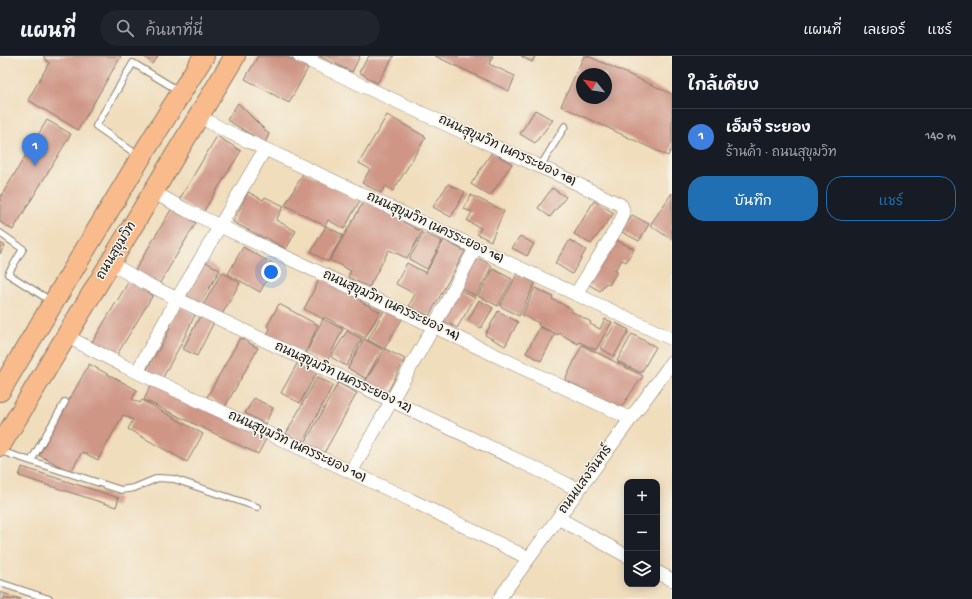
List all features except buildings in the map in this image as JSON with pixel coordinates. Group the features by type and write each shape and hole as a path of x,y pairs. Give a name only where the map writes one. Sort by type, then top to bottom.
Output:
{"main road":[{"path":"0,391 141,157 204,56"},
{"name":"ถนนสุขุมวิท","path":"0,446 235,56"}],"street":[{"name":"ถนนสุขุมวิท (นครระยอง 18)","path":"299,56 621,205 624,210 624,216 576,294"},
{"name":"ถนนสุขุมวิท (นครระยอง 16)","path":"199,116 220,128 672,339"},
{"path":"137,372 177,299 265,149"},
{"name":"ถนนสุขุมวิท (นครระยอง 14)","path":"153,192 186,210 631,419"},
{"path":"351,472 434,326 476,247"},
{"name":"ถนนสุขุมวิท (นครระยอง 12)","path":"110,264 177,299 578,490"},
{"name":"ถนนสุขุมวิท (นครระยอง 10)","path":"66,336 137,372 411,500 528,558"},
{"name":"ถนนแสงจันทร์","path":"499,599 672,361"},
{"path":"558,518 624,554"},
{"path":"660,574 672,580"}],"lane":[{"path":"141,157 96,126 133,63 181,92"},
{"path":"540,167 565,126"},
{"path":"0,233 23,249 8,274 53,302"},
{"path":"30,461 65,402"},
{"path":"0,451 121,490 134,488 158,478 174,479 257,507"},
{"path":"0,583 49,599"}],"place":[{"name":"เอ็มจี ระยอง","path":"35,166"}]}
